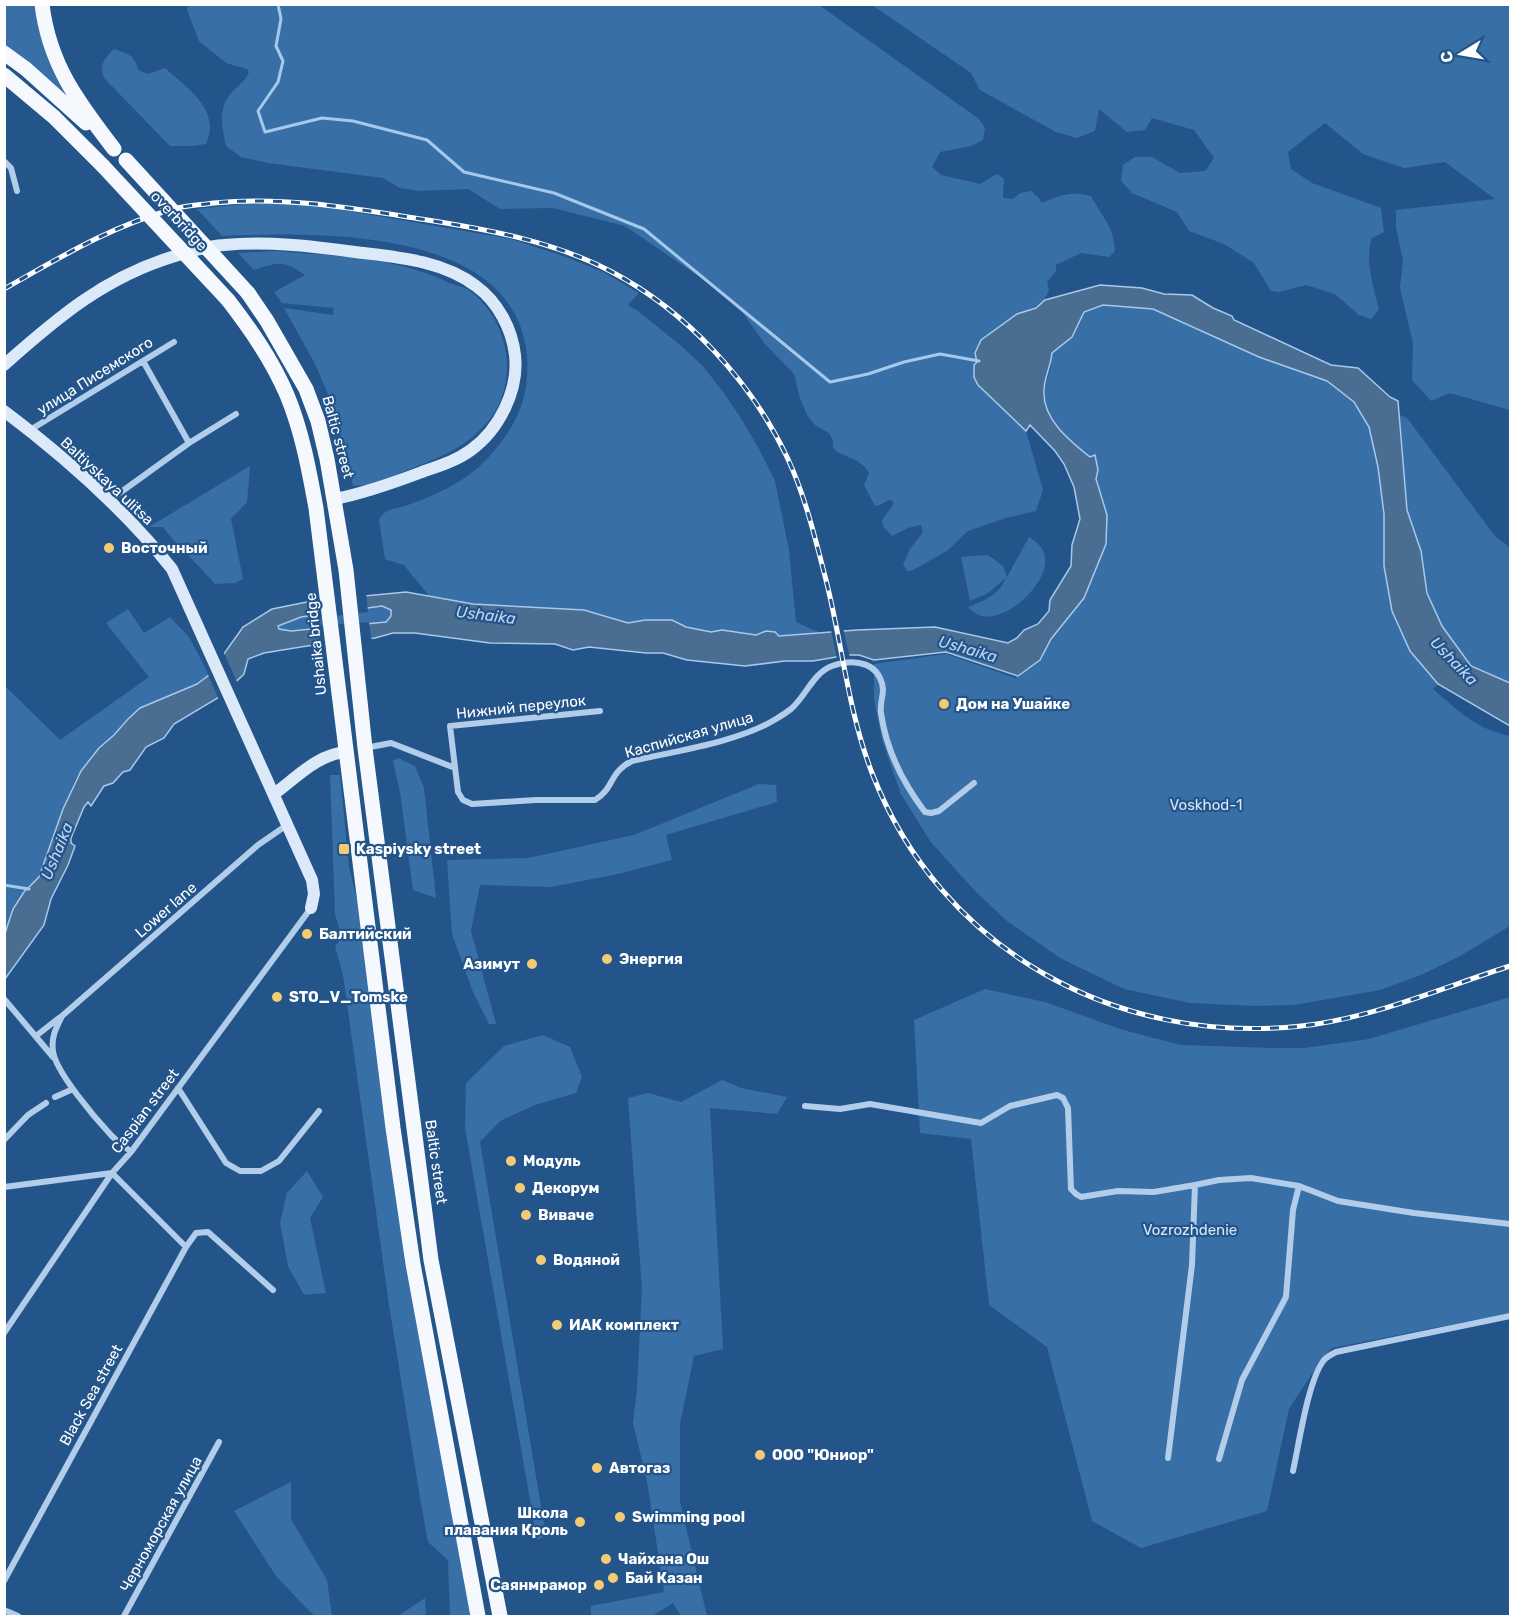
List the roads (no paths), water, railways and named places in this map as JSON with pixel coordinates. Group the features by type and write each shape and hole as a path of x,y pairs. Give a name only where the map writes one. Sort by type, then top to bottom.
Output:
{"main road":[{"path":"42,4 45,29 57,61 76,99 120,155"},
{"path":"4,53 26,69 120,155"},
{"name":"overbridge","path":"4,75 54,117 103,166 228,300 254,333 288,396 307,460 326,572"},
{"name":"overbridge","path":"120,155 248,293"},
{"name":"Baltic street","path":"248,293 306,389 318,421 335,499 346,570 365,748 431,1260 500,1617"},
{"name":"Ushaika bridge","path":"326,572 346,752"},
{"path":"346,752 393,1128 413,1264 476,1613"}],"street":[{"path":"4,161 11,168 17,191"},
{"path":"4,365 35,337 89,295 122,276 150,263 221,245 286,243 393,257 429,264 471,282 488,296 498,309 507,325 513,344 515,360 511,393 497,422 488,436 456,460 370,491 335,499"},
{"name":"улица Писемского","path":"30,430 174,342"},
{"path":"143,361 189,443"},
{"name":"Baltiyskaya ulitsa","path":"4,411 30,430 109,500 145,535 172,569 274,794"},
{"path":"109,500 189,443 236,414"},
{"name":"Каспийская улица","path":"454,768 458,792 463,800 472,804 536,800 595,800 602,796 614,774 622,766 748,732 773,721 792,709 824,670 843,663 860,662 873,668 880,676 885,693 880,710 886,738 907,788 925,812 939,811 974,783"},
{"name":"Нижний переулок","path":"454,768 450,726 600,711"},
{"path":"365,748 391,742 454,768"},
{"path":"311,908 314,894 312,880 274,794 322,758 346,752"},
{"name":"Lower lane","path":"36,1036 258,845 288,825"},
{"name":"Caspian street","path":"4,1333 112,1173 131,1152 311,908"},
{"path":"5,1000 55,1060 73,1089 111,1136 131,1152"},
{"path":"55,1060 53,1034 62,1016"},
{"path":"178,1088 226,1163 240,1171 261,1171 279,1161 319,1111"},
{"path":"55,1097 73,1089"},
{"path":"805,1106 840,1109 870,1104 981,1123 1010,1106 1058,1095 1063,1098 1068,1108 1071,1189 1082,1197 1118,1191 1154,1192 1219,1180 1251,1178 1299,1186 1338,1201 1414,1213 1510,1224"},
{"path":"4,1140 28,1115 46,1103"},
{"path":"4,1187 112,1173 186,1246"},
{"path":"1168,1458 1192,1265 1195,1185"},
{"path":"1219,1459 1242,1380 1286,1297 1293,1210 1299,1186"},
{"name":"Black Sea street","path":"4,1581 186,1246 196,1233 208,1232 273,1290"},
{"path":"1293,1471 1311,1390 1319,1370 1330,1355 1510,1317"},
{"name":"Черноморская улица","path":"124,1617 219,1442"},
{"path":"4,1610 18,1617"}],"water":[{"name":"Ushaika","path":"1100,285 1142,288 1164,294 1192,295 1232,316 1234,320 1331,365 1358,368 1390,397 1398,401 1407,510 1421,551 1427,593 1442,626 1471,666 1510,683 1510,726 1438,684 1410,651 1392,611 1384,566 1384,514 1378,467 1369,427 1354,402 1327,381 1259,357 1153,309 1103,305 1084,312 1072,337 1052,353 1044,390 1045,401 1052,420 1074,444 1090,457 1095,455 1098,470 1096,479 1107,515 1106,544 1084,598 1051,639 1040,660 1018,676 946,652 874,660 859,655 848,655 813,661 785,661 745,666 687,660 663,653 589,647 573,650 555,644 490,643 415,633 393,633 375,638 264,653 248,659 244,674 221,696 174,724 164,738 146,747 130,770 123,772 113,783 104,786 91,806 88,802 84,807 71,838 71,843 75,846 51,899 44,925 5,979 4,937 13,909 24,892 39,877 63,809 81,771 99,748 140,708 197,684 209,675 243,627 272,609 312,601 406,592 473,604 584,610 628,623 645,620 672,620 686,627 711,632 722,630 756,635 766,631 775,632 779,636 935,627 1008,643 1017,638 1024,630 1038,624 1049,611 1050,600 1071,566 1072,545 1080,519 1074,487 1064,464 1030,425 1026,431 978,385 974,377 974,365 977,362 975,353 981,340 1017,314 1036,308 1045,300","holes":["382,606 391,610 391,616 386,622 291,631 279,629 278,626 301,617"]}],"waterway":[{"path":"278,4 281,19 276,46 283,61 278,82 258,111 265,132 322,118 353,121 427,140 464,172 554,193 644,229 830,382 940,354 979,361"},
{"path":"4,885 29,889"}],"railway":[{"path":"4,289 87,243 129,224 179,208 240,201 318,204 445,223 543,244 590,261 639,288 690,328 735,375 772,429 793,471 809,517 832,604 857,726 872,773 902,835 942,890 989,936 1043,973 1102,1001 1165,1020 1232,1028 1301,1026 1353,1017 1510,966"}],"place":[{"name":"Восточный","path":"109,548"},
{"name":"Дом на Ушайке","path":"944,704"},
{"name":"Kaspiysky street","path":"344,849"},
{"name":"Балтийский","path":"307,934"},
{"name":"Энергия","path":"607,959"},
{"name":"Азимут","path":"532,964"},
{"name":"STO_V_Tomske","path":"277,997"},
{"name":"Модуль","path":"511,1161"},
{"name":"Декорум","path":"520,1188"},
{"name":"Виваче","path":"526,1215"},
{"name":"Водяной","path":"541,1260"},
{"name":"ИАК комплект","path":"557,1325"},
{"name":"ООО \"Юниор\"","path":"760,1455"},
{"name":"Автогаз","path":"597,1468"},
{"name":"Swimming pool","path":"620,1517"},
{"name":"Школа плавания Кроль","path":"580,1522"},
{"name":"Чайхана Ош","path":"606,1559"},
{"name":"Бай Казан","path":"613,1578"},
{"name":"Саянмрамор","path":"599,1585"}],"park label":[{"name":"Voskhod-1","path":"1206,805"},
{"name":"Vozrozhdenie","path":"1190,1230"}]}
